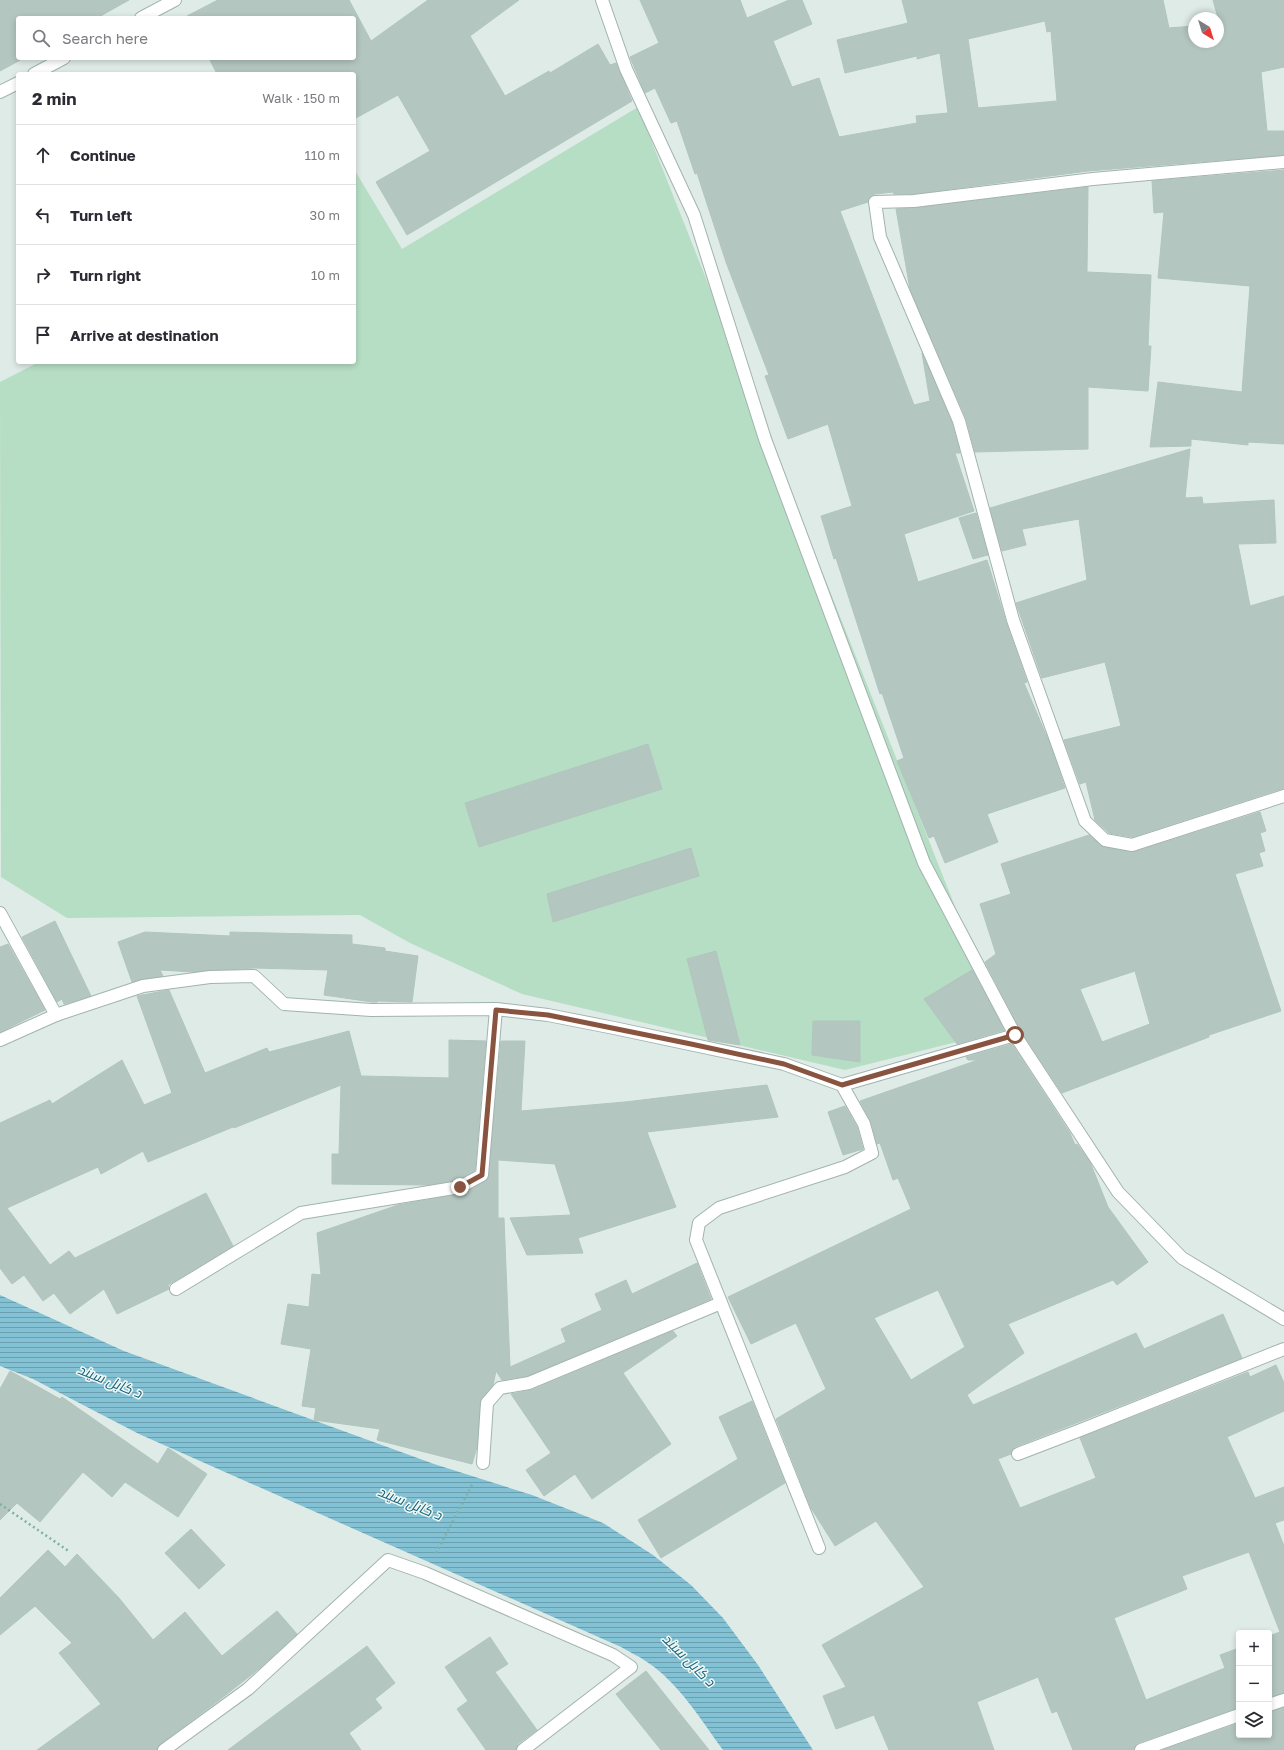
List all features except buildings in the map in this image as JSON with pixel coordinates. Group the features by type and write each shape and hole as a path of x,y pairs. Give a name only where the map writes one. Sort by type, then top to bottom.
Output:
{"street":[{"path":"145,16 175,0"},
{"path":"602,0 626,69 694,214 764,439 924,863 1015,1035 1118,1192 1182,1258 1284,1319"},
{"path":"38,72 60,60"},
{"path":"0,92 16,84"},
{"path":"1284,162 1094,179 914,201 875,202 880,237 959,421 1012,620 1085,821 1105,840 1132,845 1284,796"},
{"path":"0,913 56,1015"},
{"path":"0,1040 56,1015 143,986 210,977 254,976 284,1004 371,1010 496,1010 548,1015 784,1064 842,1085 1015,1035"},
{"path":"176,1289 301,1213 460,1187 482,1175 496,1010"},
{"path":"819,1548 696,1240 698,1223 719,1208 845,1167 872,1153 864,1124 842,1085"},
{"path":"483,1463 487,1403 500,1388 529,1383 721,1303"},
{"path":"1018,1454 1284,1348"},
{"path":"164,1750 248,1689 388,1560 425,1572 613,1655 631,1667 523,1750"},
{"path":"1272,1704 1284,1700"},
{"path":"1141,1750 1236,1716"}],"path":[{"path":"425,1572 483,1463"},
{"path":"0,1504 70,1552"}],"green space":[{"path":"638,107 1004,1030 845,1070 522,994 410,943 360,915 67,918 1,877 0,382 35,364 356,364 356,172 402,249"}],"water":[{"name":"د کابل سيند","path":"0,1295 124,1351 434,1464 532,1495 603,1523 653,1555 691,1585 723,1618 758,1665 813,1750 723,1750 689,1703 669,1680 644,1660 621,1647 139,1434 33,1379 0,1366"}],"route":[{"path":"460,1187 482,1175 496,1010 548,1015 784,1064 842,1085 1015,1035"}]}
